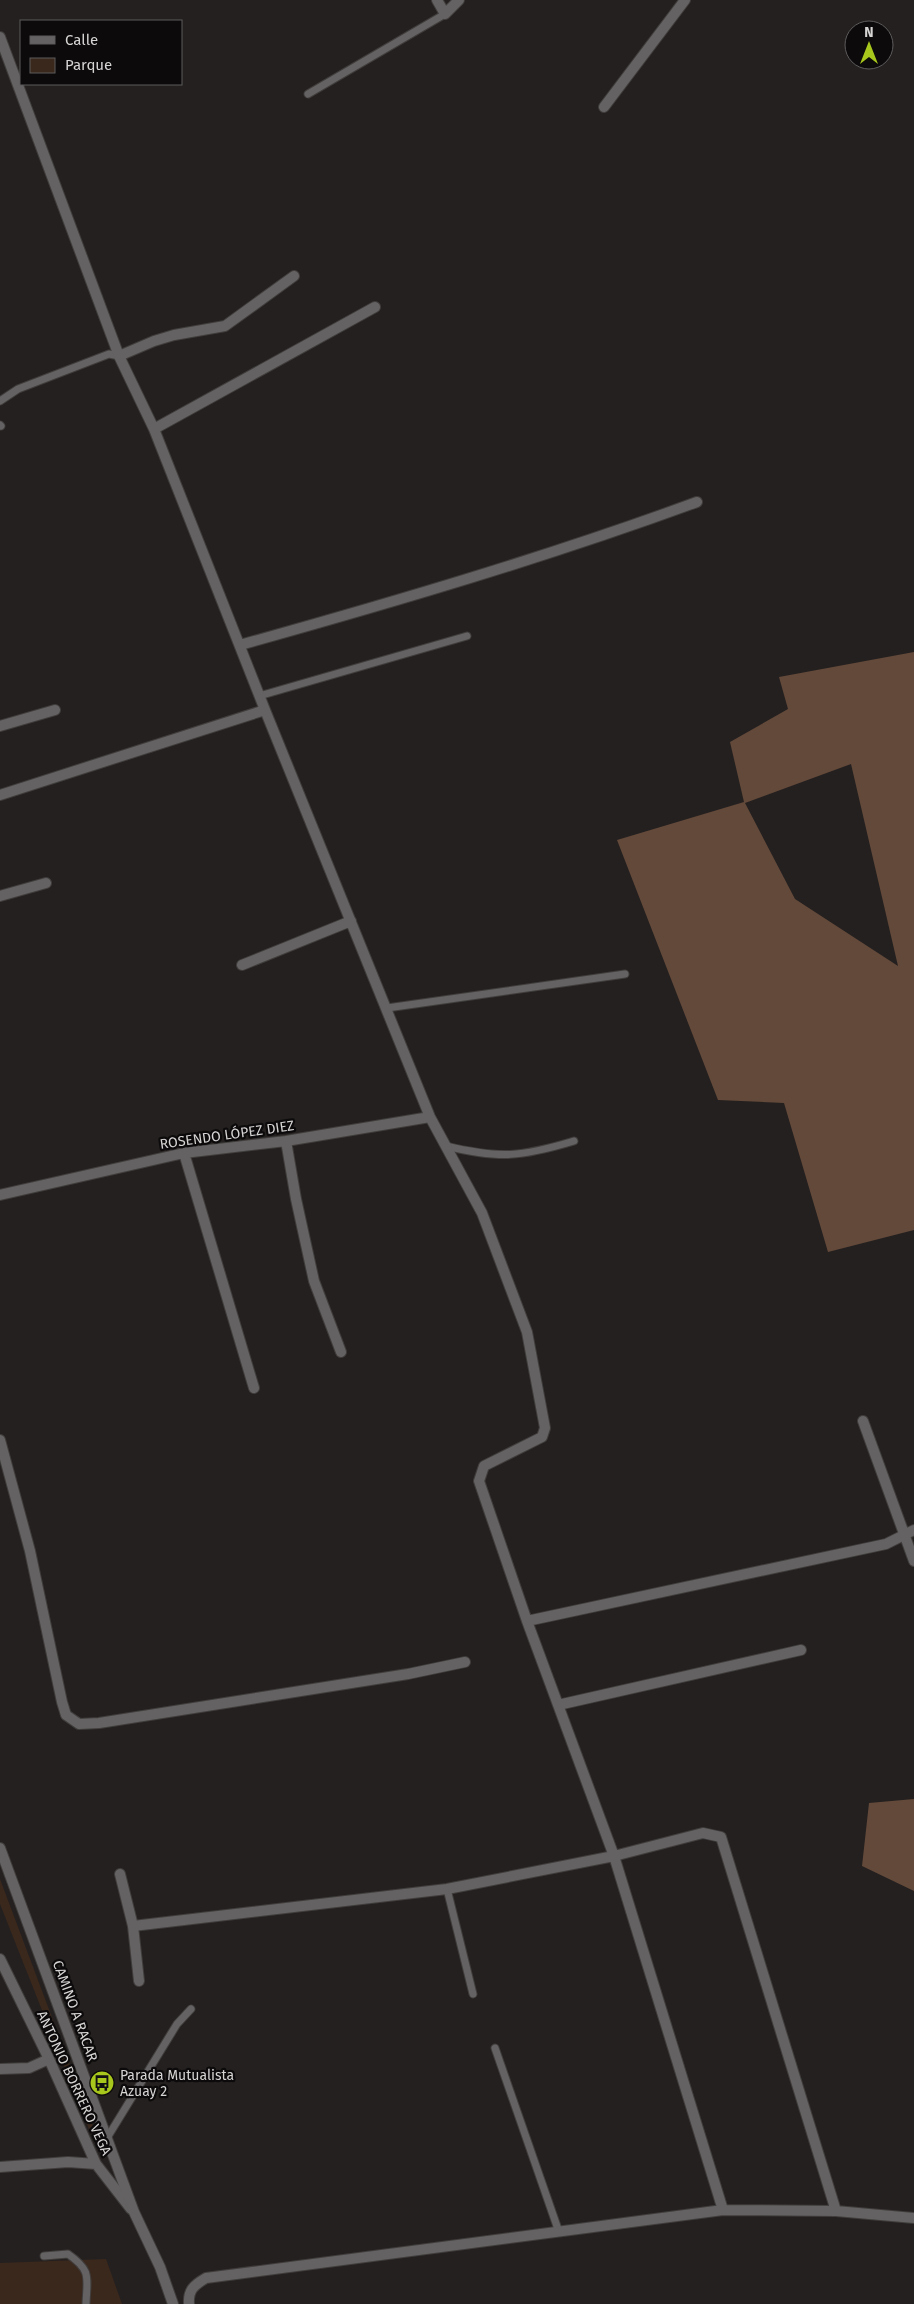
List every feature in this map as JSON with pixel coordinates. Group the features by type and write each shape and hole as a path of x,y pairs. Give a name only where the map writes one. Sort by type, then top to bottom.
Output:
{"street":[{"path":"437,0 445,14 459,0"},
{"path":"604,107 685,0"},
{"path":"0,37 119,356 154,429 259,696 430,1117 482,1213 527,1332 545,1428 542,1437 484,1466 479,1481 527,1621 614,1856 723,2210"},
{"path":"119,356 154,341 174,335 224,326 294,276"},
{"path":"154,429 375,307"},
{"path":"240,645 386,605 635,525 697,502"},
{"path":"0,726 55,710"},
{"path":"0,795 265,710"},
{"path":"0,896 46,883"},
{"path":"242,965 351,922"},
{"name":"ROSENDO LÓPEZ DIEZ","path":"0,1195 184,1153 286,1141 430,1117"},
{"path":"286,1141 296,1199 314,1281 341,1352"},
{"path":"184,1153 254,1388"},
{"path":"863,1421 914,1560"},
{"path":"0,1440 30,1552 62,1702 66,1715 79,1724 100,1723 398,1675 465,1662"},
{"path":"527,1621 886,1544 914,1530"},
{"path":"558,1705 801,1650"},
{"path":"133,1926 447,1889 614,1856 703,1833 721,1837 836,2211"},
{"name":"CAMINO A RACAR","path":"0,1848 134,2212"},
{"path":"120,1874 133,1926 139,1981"},
{"name":"ANTONIO BORRERO VEGA","path":"0,1959 50,2059 96,2164 134,2212"},
{"path":"0,2069 29,2068 50,2059"},
{"path":"0,2167 68,2162 96,2164"},
{"path":"189,2304 189,2296 193,2286 206,2278 723,2210 836,2211 914,2218"},
{"path":"134,2212 160,2267 173,2304"}],"lane":[{"path":"308,94 445,14"},
{"path":"0,401 18,389 91,360 110,354 119,356"},
{"path":"259,696 467,636"},
{"path":"387,1008 625,974"},
{"path":"446,1146 483,1155 515,1156 574,1141"},
{"path":"447,1889 473,1994"},
{"path":"106,2138 177,2024 191,2008"},
{"path":"495,2048 559,2232"},
{"path":"44,2256 68,2254 82,2263 87,2275 86,2304"}],"green space":[{"path":"0,1879 95,2132 91,2134 0,1904"},
{"path":"106,2259 122,2304 0,2304 0,2263"}],"shaded area":[{"path":"914,652 914,1230 828,1252 784,1103 718,1100 617,840 744,802 730,742 788,709 779,677","holes":["851,764 898,966 795,899 745,803"]},
{"path":"914,1799 914,1891 862,1866 869,1803"}],"place":[{"name":"Parada Mutualista Azuay 2","path":"102,2083"}]}
